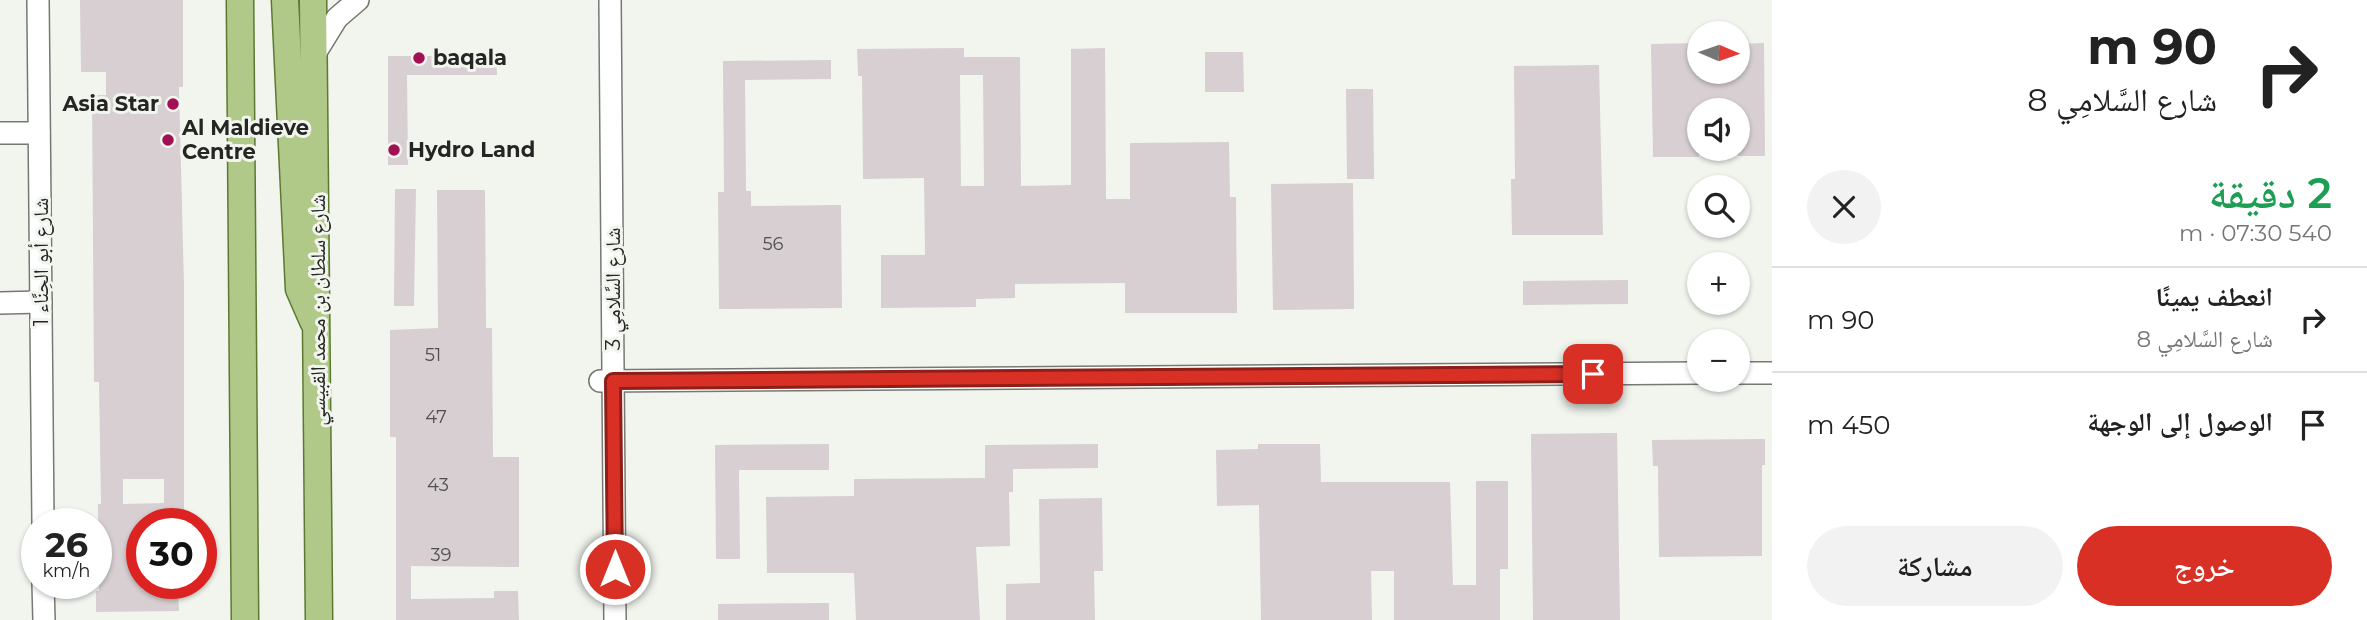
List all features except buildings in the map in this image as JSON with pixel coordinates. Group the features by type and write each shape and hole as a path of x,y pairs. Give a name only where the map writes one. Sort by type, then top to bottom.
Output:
{"main road":[{"path":"240,0 244,620"},
{"path":"285,0 299,289 308,314 318,328"},
{"name":"شارع سلطان بن محمد القبيسي","path":"313,0 316,52 319,620"}],"street":[{"name":"شارع أبو الحِنَّاء 1","path":"38,0 43,508"},
{"path":"316,52 337,18 358,0"},
{"name":"شارع السَّلامِي 3","path":"597,0 615,620"},
{"name":"شارع السَّلامِي 3","path":"602,620 610,0"},
{"path":"0,133 39,133"},
{"path":"0,303 41,302"},
{"path":"607,381 1687,373"},
{"path":"1750,373 1772,373"},
{"path":"43,599 44,620"}],"place":[{"name":"baqala","path":"419,58"},
{"name":"Asia Star","path":"173,104"},
{"name":"Al Maldieve Centre","path":"168,140"},
{"name":"Hydro Land","path":"394,150"}],"route":[{"path":"615,569 613,381 1593,374"}]}
